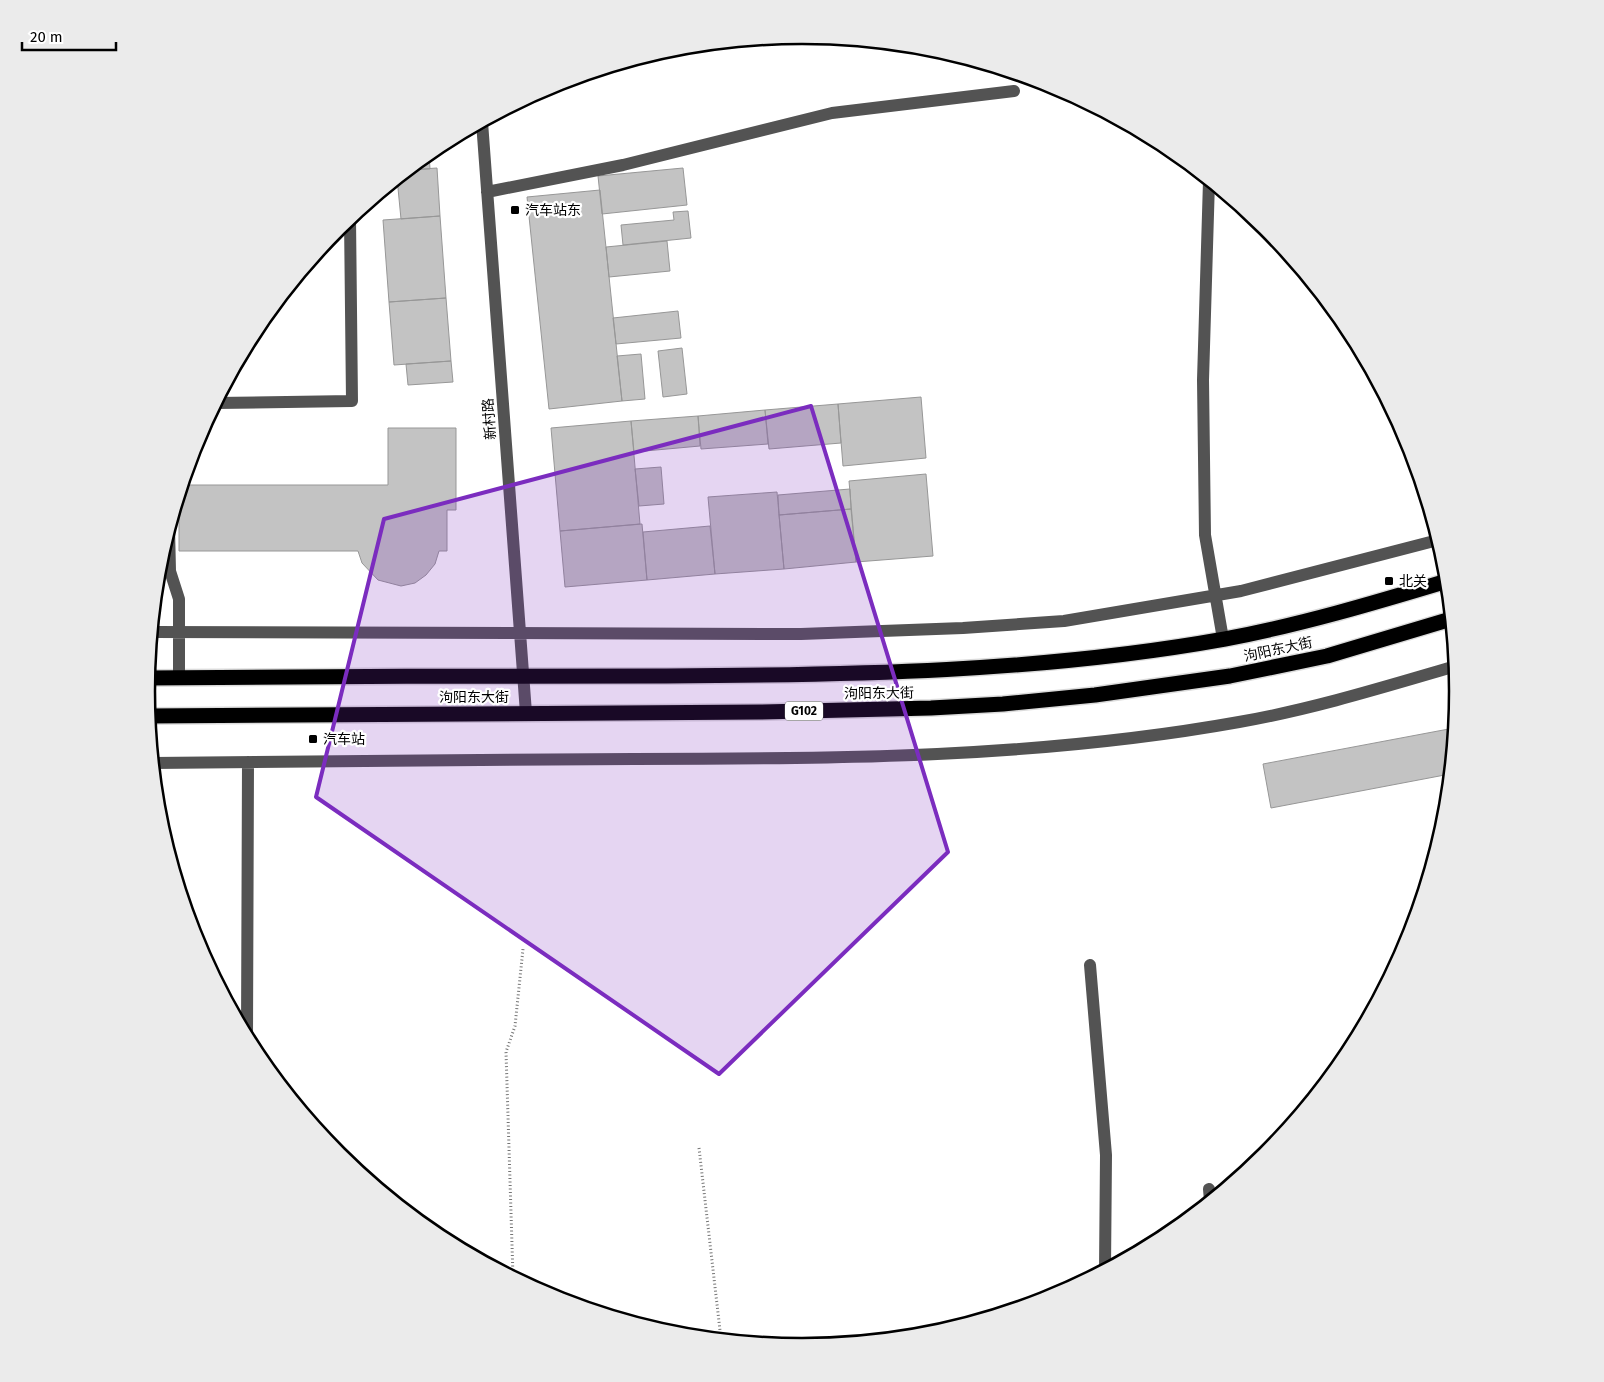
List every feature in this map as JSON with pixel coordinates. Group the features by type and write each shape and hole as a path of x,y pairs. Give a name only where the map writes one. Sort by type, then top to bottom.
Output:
{"highway":[{"name":"泃阳东大街","path":"155,678 929,672 1090,658 1223,639 1317,620 1440,583"},
{"name":"泃阳东大街","path":"156,716 771,712 1003,704 1095,695 1230,676 1327,656 1445,621"}],"street":[{"path":"487,192 622,166 832,114 1014,91"},
{"name":"新村路","path":"482,128 526,713"},
{"path":"1210,189 1203,380 1205,535 1223,639"},
{"path":"222,403 352,401 350,227"},
{"path":"158,632 801,634 963,628 1064,620 1216,596 1363,561 1431,542"},
{"path":"170,554 170,571 179,599 178,678"},
{"path":"159,763 762,759 933,755 1007,751 1238,722 1338,701 1448,668"},
{"path":"247,1024 248,762"},
{"path":"1090,965 1106,1155 1105,1263"}],"path":[{"path":"513,1270 506,1052 514,1026 522,949"},
{"path":"699,1148 720,1333"}],"highlighted area":[{"path":"811,406 948,852 719,1074 316,797 384,519"}],"building":[{"path":"430,162 430,169 420,169"},
{"path":"437,168 440,216 401,219 398,186 420,169"},
{"path":"683,168 687,205 602,214 598,176"},
{"path":"600,190 622,401 549,409 527,197"},
{"path":"688,211 691,238 623,245 621,225 674,220 673,212"},
{"path":"440,216 446,298 389,302 383,220"},
{"path":"667,241 670,271 609,277 606,247"},
{"path":"446,298 451,361 394,365 389,302"},
{"path":"678,311 681,338 616,344 613,318"},
{"path":"682,348 687,394 663,397 658,351"},
{"path":"641,354 645,399 622,401 617,356"},
{"path":"451,361 453,382 408,385 406,364"},
{"path":"921,397 926,458 843,466 838,404"},
{"path":"838,404 841,443 769,449 765,410"},
{"path":"765,410 768,444 701,449 698,416"},
{"path":"698,416 700,446 634,452 631,421"},
{"path":"631,421 640,524 560,531 551,428"},
{"path":"388,428 456,428 456,510 447,510 447,551 439,551 435,564 426,575 415,583 401,586 378,580 362,563 358,551 179,551 179,516 188,485 388,485"},
{"path":"661,467 664,504 639,506 635,469"},
{"path":"926,474 933,556 856,562 849,481"},
{"path":"850,489 851,509 779,515 778,495"},
{"path":"777,492 784,569 715,574 708,497"},
{"path":"851,509 856,562 784,569 779,515"},
{"path":"642,524 647,580 565,587 560,531"},
{"path":"710,526 715,574 647,580 643,532"},
{"path":"1448,729 1444,775 1271,808 1263,764"}],"place":[{"name":"汽车站东","path":"515,210"},
{"name":"北关","path":"1389,581"},
{"name":"汽车站","path":"313,739"}]}
